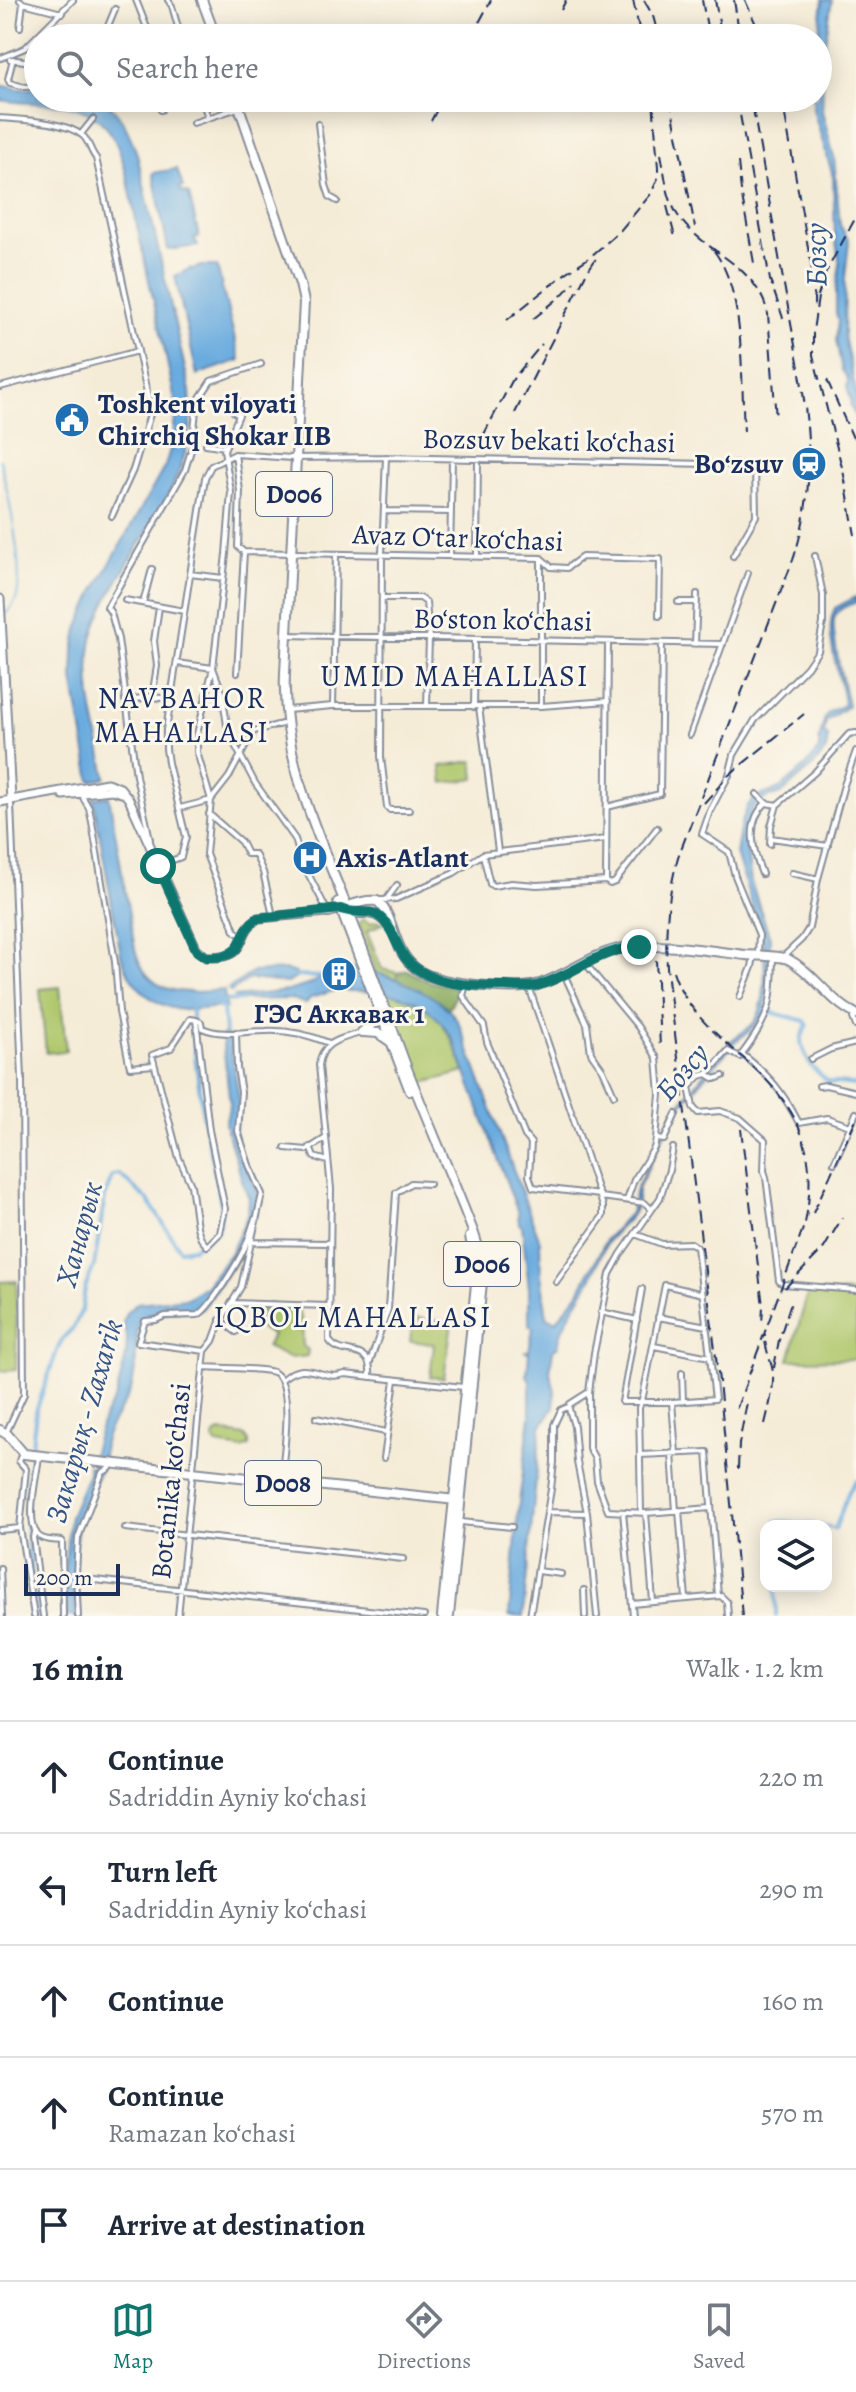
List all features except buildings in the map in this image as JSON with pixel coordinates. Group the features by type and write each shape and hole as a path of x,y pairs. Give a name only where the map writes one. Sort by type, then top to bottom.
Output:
{"main road":[{"path":"200,0 208,24"},
{"name":"D006","path":"236,112 298,291 300,325 284,711 303,796 337,894"},
{"name":"D006","path":"239,112 303,296 304,326 294,458"},
{"path":"0,599 11,802"},
{"name":"D006","path":"285,635 281,675 282,724 290,765 302,807 337,894 353,913 364,960"},
{"path":"0,804 108,787 120,792 131,803 153,857 201,955 211,958 232,953 239,948 254,920 273,916 353,913 381,918 391,929"},
{"path":"328,912 335,904 337,894 357,903 373,900 384,902"},
{"path":"353,913 384,902"},
{"path":"384,902 402,954 419,970 433,977 466,984 529,987 611,951 631,947 678,947 778,957 795,963 830,997 855,1014"},
{"path":"356,931 357,920 352,909 357,903"},
{"name":"D006","path":"353,913 364,960 378,1000 481,1256 479,1314 442,1616"},
{"path":"362,1032 376,1020 378,1000"},
{"name":"D006","path":"388,1023 392,1043 473,1248 476,1284 449,1616"},
{"path":"362,1032 378,1033 392,1043"},
{"path":"3,1431 23,1453"},
{"name":"D008","path":"23,1453 457,1500"}],"street":[{"path":"53,9 55,0"},
{"path":"50,24 73,0"},
{"path":"136,0 145,24"},
{"path":"171,1 177,24"},
{"path":"20,27 22,2 62,13"},
{"path":"109,24 115,9"},
{"path":"1,58 24,48"},
{"path":"1,58 24,61"},
{"path":"13,59 8,79 10,83 24,87"},
{"path":"206,112 208,117"},
{"path":"193,123 225,112"},
{"path":"0,118 41,121 81,134 96,158 151,411 130,479 112,516"},
{"path":"81,134 93,119"},
{"path":"318,124 326,185 330,197 337,201"},
{"path":"0,387 138,351"},
{"path":"153,857 136,776 118,639 107,607 185,470 192,447 197,402 211,381 261,364"},
{"path":"230,396 237,400 234,412 239,415 225,447 231,492 224,578 213,668 197,734 197,752 211,800 206,854 235,931 244,937"},
{"path":"206,444 225,447"},
{"path":"158,866 181,857 186,837 166,749 205,478 211,466 235,454 240,491 238,547 244,552 237,673"},
{"name":"Bozsuv bekati ko‘chasi","path":"235,454 294,458 755,465 756,516 733,556"},
{"path":"386,457 381,757 387,807 396,811 409,810"},
{"path":"450,556 452,459"},
{"path":"477,556 478,460"},
{"path":"384,511 451,512"},
{"name":"Avaz O‘tar ko‘chasi","path":"244,552 541,558 551,567 567,568 582,557 660,559 659,616"},
{"path":"333,706 336,554"},
{"path":"740,997 756,956 759,935 735,876 729,852 702,834 710,811 727,781 734,755 755,720 807,667 818,651 823,623 823,595 815,556"},
{"path":"541,558 541,706"},
{"path":"143,603 152,569"},
{"path":"690,735 748,573"},
{"path":"190,574 224,578"},
{"path":"695,644 697,594"},
{"path":"382,599 424,599 429,638 427,706"},
{"path":"125,600 184,611"},
{"path":"678,602 697,602"},
{"path":"152,697 157,669 154,641 159,607"},
{"name":"Bo‘ston ko‘chasi","path":"285,635 723,644"},
{"path":"475,640 477,707 498,852"},
{"path":"606,881 608,642"},
{"path":"607,807 660,794 662,643"},
{"path":"177,663 213,668"},
{"path":"213,668 222,692 228,732 255,783 295,839 301,860 328,912"},
{"path":"125,700 152,697 171,699"},
{"path":"284,711 333,706 541,706 608,701"},
{"path":"180,808 211,800 224,785 254,731 282,724"},
{"path":"828,846 770,841 771,826 777,805 815,772 849,734 856,733"},
{"path":"850,1126 827,1118 799,1123 782,1091 742,1054 757,1034 770,1007 778,957 802,939 809,928 818,879 856,751"},
{"path":"85,791 130,1067 154,1065"},
{"path":"757,794 766,803 777,805"},
{"path":"3,1431 24,1394 22,1079 11,802"},
{"path":"762,874 753,851 753,828 759,809 766,803"},
{"path":"209,814 241,842 247,854 255,854 263,872 273,916"},
{"path":"483,854 493,886 606,881 610,884 615,882 657,828"},
{"path":"384,902 454,873 483,854 606,839"},
{"path":"792,873 818,879"},
{"path":"384,902 397,885 393,894 396,899"},
{"path":"585,963 656,1053 660,1093 656,1139 654,1148 634,1180 629,1200"},
{"path":"564,974 587,1024 591,1053 614,1095"},
{"path":"466,984 463,996 483,1024 502,1082 530,1141 529,1176 533,1187 629,1200 645,1203 651,1209"},
{"path":"529,987 601,1196 603,1216 556,1282"},
{"path":"855,1014 856,1026"},
{"path":"193,1019 209,1130 225,1209 220,1233 207,1246 201,1239 195,1220 191,1185 179,1158 152,1055 171,1048 193,1019"},
{"path":"193,1019 201,1022 202,1028 224,1034 278,1031 315,1037 329,1043"},
{"path":"370,1362 361,1354 330,1343 331,1189 319,1065 321,1054 329,1043 388,1023"},
{"path":"205,1351 138,1342 145,1321 203,1313 244,1251 257,1219 262,1194 238,1131 241,1092 236,1032"},
{"path":"811,1059 831,1049 856,1043"},
{"path":"740,1057 728,1051 707,1074 700,1076 689,1087 693,1107 698,1113 720,1111 740,1118 765,1140 764,1171 779,1281 783,1284 856,1290"},
{"path":"707,1074 715,1079 723,1076"},
{"path":"819,1086 856,1092"},
{"path":"834,1163 856,1113"},
{"path":"656,1139 664,1140 676,1114"},
{"path":"285,1148 307,1150 326,1138"},
{"path":"310,1147 314,1157 328,1161"},
{"path":"673,1148 660,1198 610,1274 589,1392 589,1448 595,1459 597,1481 608,1511 643,1513 711,1508"},
{"path":"370,1377 370,1362 388,1309 396,1193 411,1183 429,1184"},
{"name":"Botanika ko‘chasi","path":"178,1616 205,1351 213,1341 220,1320 244,1277 257,1219"},
{"path":"635,1234 662,1244 691,1243 697,1247 715,1399 622,1402 642,1289"},
{"path":"252,1242 330,1243"},
{"path":"653,1602 643,1513 640,1403 665,1285 703,1294"},
{"path":"232,1303 329,1306"},
{"path":"601,1312 637,1320"},
{"path":"658,1317 707,1326"},
{"path":"220,1320 236,1332"},
{"path":"654,1346 710,1357"},
{"path":"203,1367 270,1372 281,1380 285,1389 286,1424 281,1483"},
{"path":"281,1380 294,1372 310,1370 331,1376 345,1374 466,1387"},
{"path":"682,1373 683,1402"},
{"path":"384,1458 395,1380"},
{"path":"530,1616 554,1462 555,1418 561,1410 589,1392"},
{"path":"672,1402 686,1599"},
{"path":"569,1407 587,1513 597,1616"},
{"path":"316,1418 386,1432"},
{"path":"640,1455 707,1452 718,1596"},
{"path":"23,1453 19,1461 26,1469 20,1528 34,1616"},
{"path":"39,1456 32,1502 36,1532 41,1538 62,1541 63,1616"},
{"path":"78,1616 78,1538 97,1483 102,1473 110,1468 109,1463"},
{"path":"547,1512 587,1513"},
{"path":"623,1512 633,1616"},
{"path":"458,1522 512,1527"},
{"path":"0,1530 20,1528"},
{"path":"125,1528 403,1559"},
{"path":"36,1532 33,1537 43,1616"},
{"path":"0,1568 2,1616"},
{"path":"538,1571 561,1574"},
{"path":"76,1578 424,1616"},
{"path":"584,1590 585,1616"},
{"path":"632,1604 718,1596 727,1602 728,1616"},
{"path":"585,1607 596,1605"}],"green space":[{"path":"473,761 475,779 443,783 441,766"},
{"path":"363,919 370,923 384,923 367,931 382,969 398,973 396,980 377,974 359,923"},
{"path":"407,970 428,981 455,987 456,995 449,1008 396,980 398,973"},
{"path":"60,987 66,1051 46,1053 40,989"},
{"path":"384,992 415,1001 437,1018 453,1042 465,1072 419,1084"},
{"path":"17,1281 16,1370 0,1371 0,1282"},
{"path":"808,1292 856,1293 856,1359 789,1360"},
{"path":"268,1304 296,1307 299,1311 307,1356 289,1358 266,1347 272,1335 259,1328 262,1308"},
{"path":"413,1318 452,1322 444,1378 430,1377 434,1344 410,1341"},
{"path":"220,1432 245,1436 249,1446 243,1449 217,1445 213,1439"}],"water":[{"name":"Бозсу","path":"823,0 832,0 828,24 820,24"},
{"path":"0,85 24,89 24,103 0,100"},
{"path":"86,112 116,112 137,154 190,391 191,412 187,446 176,479 107,601 93,635 89,677 106,778 91,781 73,679 78,629 94,592 165,466 173,439 176,407 128,180 113,137 95,117"},
{"name":"Бозсу","path":"814,112 822,112 834,157 840,225 849,241 844,336 856,392 856,418 836,340 836,291 840,264 835,237 833,176"},
{"path":"177,169 183,187 181,191 189,194 199,237 194,238 198,246 168,250 153,173"},
{"path":"200,266 217,266 240,360 197,375 175,276"},
{"path":"856,597 856,602 836,613 834,623 848,706 826,721 826,750 815,764 781,794 766,798 753,807 745,834 751,882 770,938 765,1014 736,1041 676,1111 638,1188 632,1215 606,1245 567,1320 558,1346 553,1350 550,1372 555,1391 554,1407 541,1427 523,1616 509,1616 530,1417 529,1353 524,1351 529,1351 533,1327 529,1325 529,1288 522,1226 454,1041 444,1025 432,1013 407,998 378,992 344,991 344,968 374,972 423,991 449,1010 458,1021 540,1241 547,1317 556,1321 578,1294 607,1238 631,1212 636,1189 674,1111 731,1041 750,1027 759,1014 764,982 763,940 736,854 741,824 748,805 755,798 782,787 807,765 819,749 825,717 844,705 832,643 832,619 835,608"},
{"path":"109,796 135,949 141,965 148,976 169,989 195,992 224,990 226,1008 175,1009 154,1000 130,976 121,955 93,798"},
{"path":"334,968 334,991 310,998 306,1004 292,999 240,1000 235,997 288,991 311,984"},
{"path":"286,970 296,973 296,978 287,983 249,979 231,992 228,989 253,972"},
{"path":"222,1035 229,1037 239,1097 239,1114 234,1132 241,1157 257,1189 255,1215 242,1252 202,1309 150,1314 139,1320 131,1389 108,1431 103,1449 104,1459 91,1458 103,1419 116,1396 126,1356 127,1337 123,1323 126,1313 137,1303 187,1298 206,1285 231,1252 248,1214 249,1198 225,1124 230,1104"},
{"path":"88,1466 101,1468 79,1521 75,1559 76,1616 67,1616 64,1573 70,1516"}],"waterway":[{"path":"0,460 11,509 19,583 16,599 3,616"},
{"path":"293,976 334,980"},
{"path":"223,1001 242,1000"},
{"name":"Ханарык","path":"36,1616 27,1537 26,1496 36,1411 58,1348 74,1327 82,1309 112,1176 120,1175 148,1200 180,1250 193,1248 217,1231 222,1209 203,1115 192,1032 192,1004"},
{"name":"Закарық - Zaxarik","path":"218,1006 223,1007 225,1033"},
{"path":"766,1011 805,1021 807,1026 801,1044 810,1065 828,1082 856,1085"},
{"path":"832,1528 835,1529 849,1491 856,1481"},
{"path":"776,1592 776,1616"}],"railway":[{"path":"478,24 491,0"},
{"path":"561,10 566,0"},
{"path":"633,0 638,24"},
{"path":"644,0 655,24"},
{"path":"702,0 706,24"},
{"path":"715,0 719,24"},
{"path":"734,0 738,24"},
{"path":"745,0 756,24"},
{"path":"431,121 436,112"},
{"path":"507,320 619,232 651,194 658,178 654,112"},
{"path":"673,112 695,227"},
{"path":"740,112 770,280 783,318"},
{"path":"742,1616 719,1381 666,948 667,918 678,857 793,560 807,492 809,460 803,395 753,112"},
{"path":"784,112 814,282 814,307"},
{"path":"661,154 668,192 677,214 700,239 741,270 762,296 768,314 776,419"},
{"path":"738,162 754,263"},
{"path":"667,206 675,237"},
{"path":"818,296 826,272 856,217"},
{"path":"714,251 724,268 737,313 744,432"},
{"path":"515,413 597,257"},
{"path":"533,319 574,282"},
{"path":"818,297 813,355 844,475 855,535"},
{"path":"483,436 513,379 542,344"},
{"path":"827,380 853,438"},
{"path":"704,803 729,775 804,714"},
{"path":"656,960 660,1047"},
{"path":"673,971 692,1008 777,1092 800,1129 806,1150 809,1196 805,1223 735,1413"},
{"path":"813,1213 856,1119"},
{"path":"741,1129 763,1306 762,1324"},
{"path":"785,1288 824,1248 842,1218"},
{"path":"774,1368 792,1299"},
{"path":"765,1334 773,1379 765,1424"},
{"path":"738,1469 747,1402"}],"place":[{"name":"Toshkent viloyati Chirchiq Shokar IIB","path":"72,420"},
{"name":"Bo‘zsuv","path":"809,464"},
{"name":"Axis-Atlant","path":"310,858"},
{"name":"ГЭС Аккавак 1","path":"339,974"}],"district":[{"name":"UMID MAHALLASI","path":"455,676"},
{"name":"NAVBAHOR MAHALLASI","path":"182,715"},
{"name":"IQBOL MAHALLASI","path":"353,1317"}],"route":[{"path":"158,866 197,951 211,958 237,950 251,924 258,918 341,909 349,913 378,915 393,933 402,954 421,972 466,984 534,986 611,951 639,947"}]}
